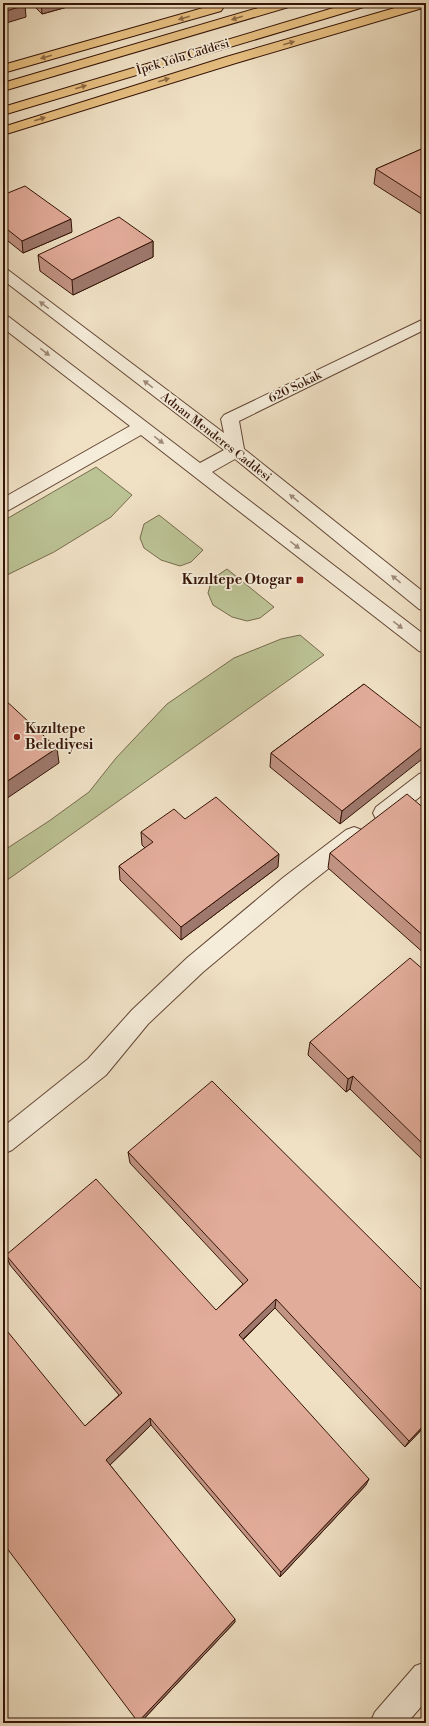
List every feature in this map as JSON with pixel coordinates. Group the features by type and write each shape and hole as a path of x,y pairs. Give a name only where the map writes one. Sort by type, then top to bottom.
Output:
{"highway":[{"name":"İpek Yolu Caddesi","path":"3,88 288,3"},
{"name":"İpek Yolu Caddesi","path":"3,111 363,3"},
{"path":"3,131 231,60 424,3"},
{"path":"3,69 228,5"}],"street":[{"name":"Adnan Menderes Caddesi","path":"3,273 236,451 426,604"},
{"path":"3,320 426,646"},
{"name":"620 Sokak","path":"236,451 230,419 426,323"},
{"path":"3,506 142,427"},
{"path":"200,471 236,451"},
{"path":"3,1142 97,1067 140,1017 195,965 292,884 426,780"},
{"path":"386,1723 426,1677"}],"green space":[{"path":"96,467 132,495 111,517 54,552 3,577 3,521"},
{"path":"159,515 203,550 191,562 180,566 161,560 144,548 140,538 144,524"},
{"path":"227,569 274,607 260,618 247,621 232,617 213,605 208,593 212,579"},
{"path":"300,635 324,655 3,883 3,851 49,821 89,792 116,758 167,704 234,658 281,639"}],"building":[{"path":"3,3 23,3 25,5 3,12"},
{"path":"426,147 426,201 376,169"},
{"path":"25,186 71,219 22,241 3,226 3,195"},
{"path":"119,217 153,241 72,280 38,255"},
{"path":"364,684 426,732 426,744 342,811 271,753"},
{"name":"Kızıltepe Belediyesi","path":"3,698 57,748 3,784"},
{"path":"407,794 426,810 426,938 330,853"},
{"path":"216,797 279,854 181,927 119,866 153,842 141,832 174,809 185,819"},
{"path":"410,958 426,972 426,1147 353,1076 348,1079 310,1042"},
{"path":"212,1081 426,1294 426,1423 409,1441 276,1299 239,1335 369,1479 281,1572 150,1418 106,1460 235,1619 138,1722 3,1543 3,1326 85,1426 122,1393 6,1255 96,1179 216,1310 248,1280 128,1152"}],"place":[{"name":"Kızıltepe Otogar","path":"300,580"},
{"name":"Kızıltepe Belediyesi","path":"17,737"}]}
